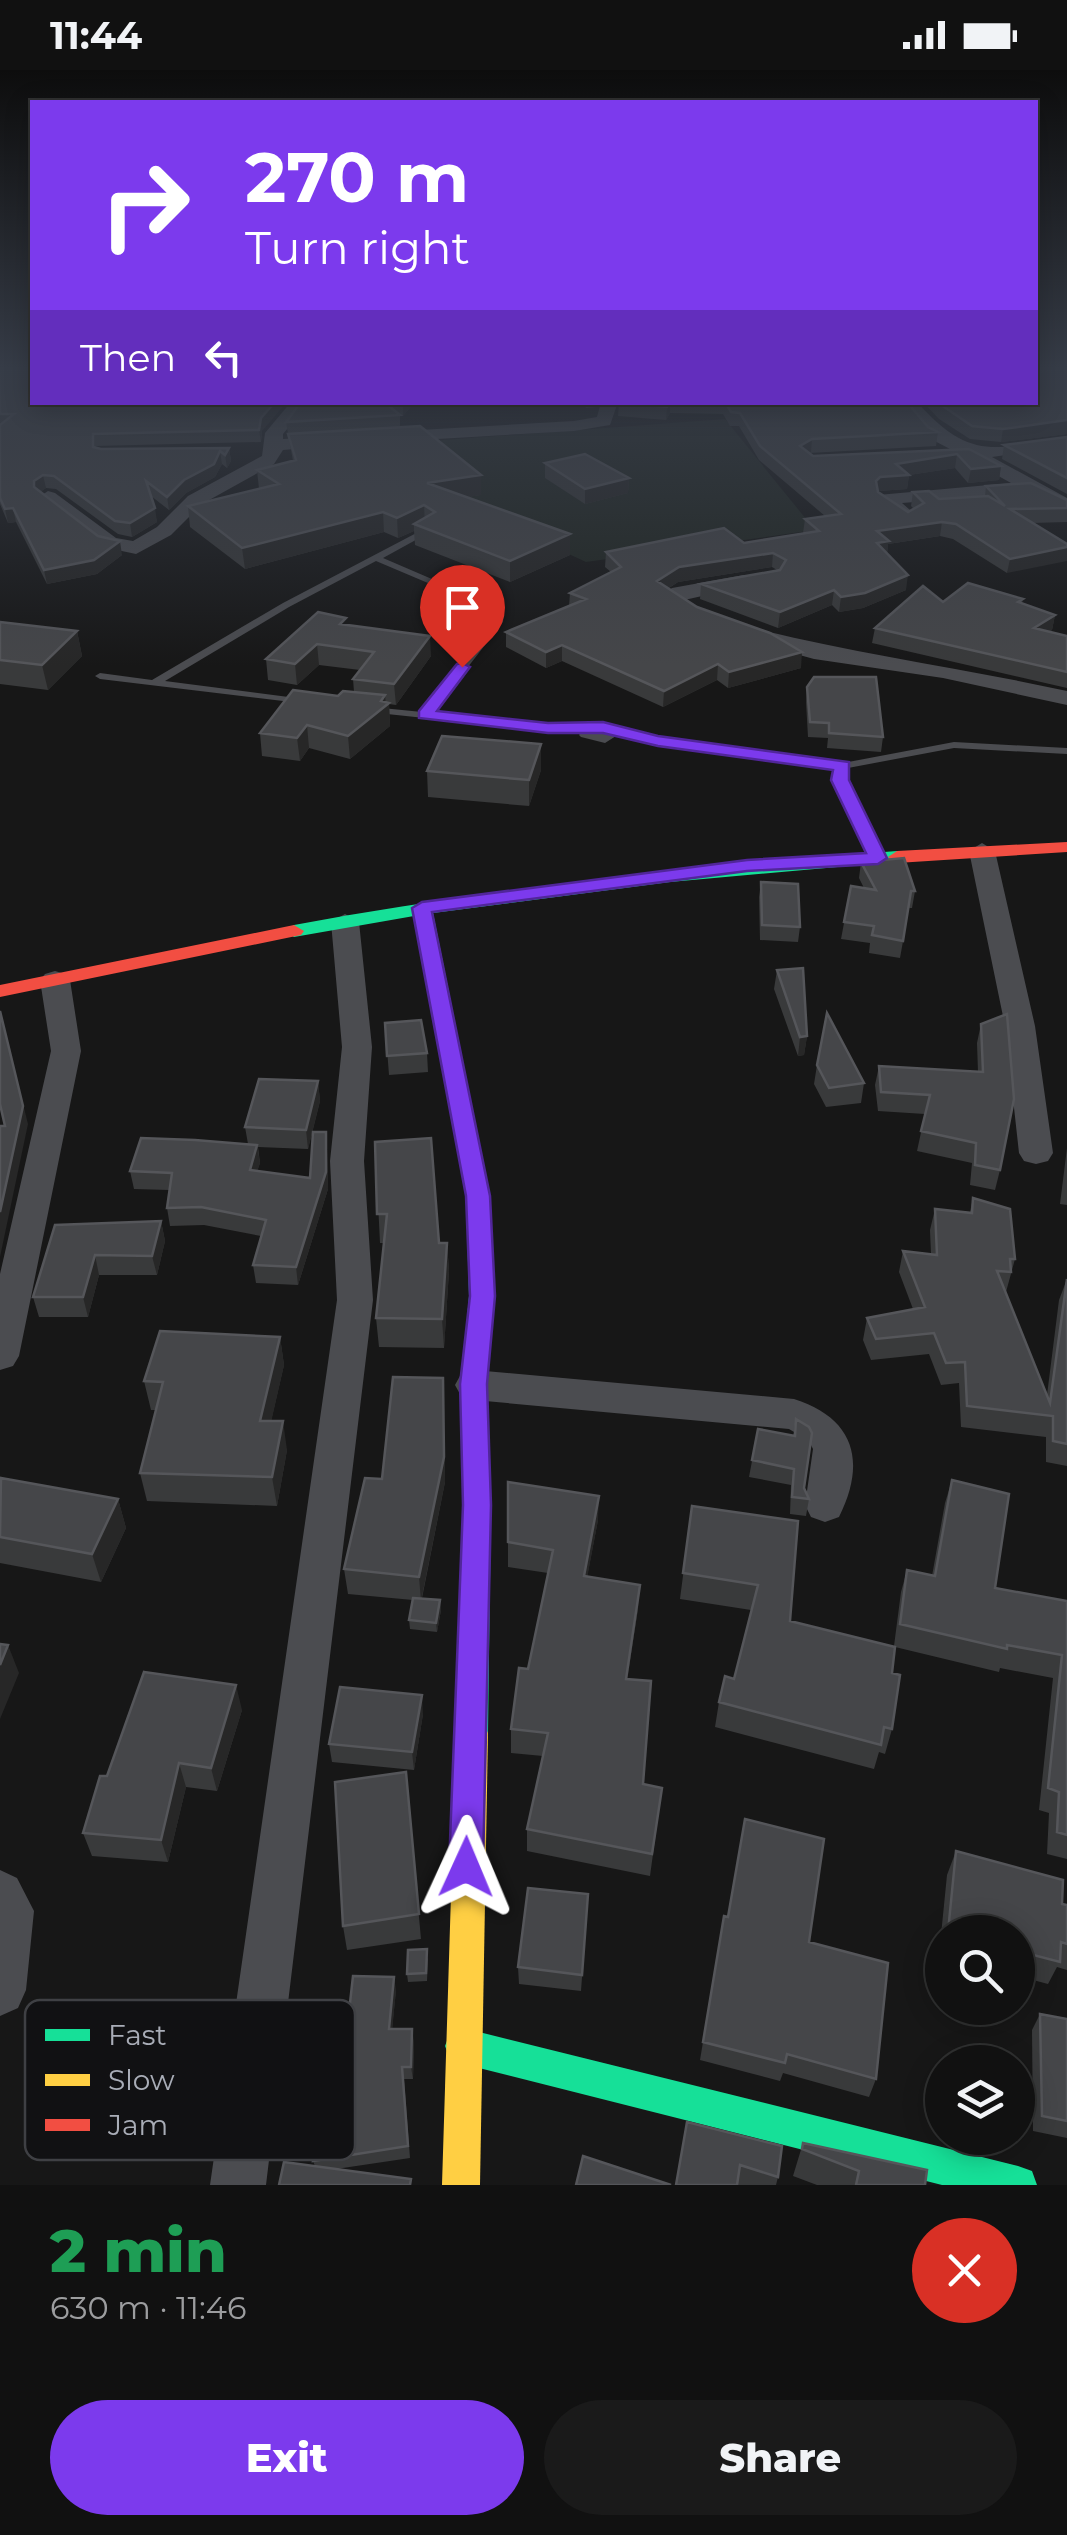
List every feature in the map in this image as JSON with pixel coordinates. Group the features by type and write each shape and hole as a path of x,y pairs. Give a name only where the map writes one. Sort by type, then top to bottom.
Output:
{"street":[{"path":"48,497 110,543 136,548 164,531 196,500 255,469"},
{"path":"996,469 1067,506"},
{"path":"908,517 885,499 1030,487"},
{"path":"702,614 671,597 680,592 771,577"},
{"path":"730,626 781,645 943,671 1067,698"},
{"path":"0,991 422,908 747,866 1067,847"},
{"path":"982,851 1020,1026 1036,1153"},
{"path":"422,908 478,1196 482,1296 474,1384 477,1505 461,2185"},
{"path":"262,2000 355,1300 347,1161 357,1047 345,922"},
{"path":"0,1356 66,1051 55,980"},
{"path":"474,1384 794,1414 820,1424 835,1452 824,1505"},
{"path":"0,1896 9,1911 0,1990"},
{"path":"462,2046 1018,2185"},
{"path":"238,2185 241,2160"}],"lane":[{"path":"154,683 374,557 427,531"},
{"path":"374,557 499,610 499,620 425,715"},
{"path":"100,676 319,704"},
{"path":"355,708 843,766 954,746 1067,750"},
{"path":"843,766 840,780 878,858"}],"shaded area":[{"path":"418,469 765,469 815,530 586,562 454,501"}],"building":[{"path":"0,469 205,469 184,480 167,497 146,481 155,508 130,523 115,521 54,476 43,475 34,481 34,487 98,536 120,541 94,560 44,570 13,508 5,509 0,498"},
{"path":"473,469 481,475 427,483 570,534 510,561 414,524 435,512 424,505 397,518 383,512 242,548 188,506 279,484 257,470"},
{"path":"554,469 612,469 629,478 585,489"},
{"path":"787,469 902,469 909,475 880,477 876,481 878,492 908,512 924,503 913,492 929,491 939,499 988,496 1005,506 986,486 1031,483 1067,500 1067,508 1010,509 1067,547 1010,559 956,524 942,522 877,531 889,541 877,543 908,575 865,593 841,597 834,590 780,612 701,584 780,570 786,560 773,553 679,567 657,581 697,607 770,633 802,652 729,672 718,664 664,691 562,645 546,652 506,632 586,599 570,593 621,567 606,552 724,528 744,543 819,531 805,519 841,514"},
{"path":"1049,469 1067,469 1067,478"},
{"path":"968,583 1023,599 1018,602 1055,615 1034,628 1067,636 1067,672 875,628 923,586 943,602"},
{"path":"318,612 346,618 340,624 430,636 394,684 353,679 374,652 317,644 295,664 266,659"},
{"path":"0,622 77,631 42,665 0,660"},
{"path":"814,677 876,677 883,737 829,733 829,723 810,722 807,687"},
{"path":"293,690 338,696 343,691 385,695 381,701 389,703 348,736 307,725 297,738 260,733"},
{"path":"442,736 541,744 529,780 427,771"},
{"path":"904,858 915,891 911,891 903,941 872,935 874,926 844,922 851,886 876,890 861,862"},
{"path":"761,882 798,884 800,927 762,925"},
{"path":"803,968 807,1036 800,1037 777,970"},
{"path":"0,1011 23,1106 0,1212 0,1126 5,1126 0,1104"},
{"path":"827,1013 864,1083 829,1088 817,1065"},
{"path":"1007,1014 1014,1099 1000,1170 975,1165 976,1143 921,1131 930,1095 881,1092 879,1066 983,1072 981,1024"},
{"path":"421,1020 427,1053 387,1056 385,1023"},
{"path":"259,1079 318,1081 306,1130 245,1127"},
{"path":"313,1132 326,1132 326,1172 296,1267 253,1265 266,1220 201,1207 167,1208 172,1173 130,1171 141,1138 195,1140 257,1145 250,1170 310,1178"},
{"path":"431,1138 439,1243 447,1243 442,1319 376,1318 387,1214 377,1214 375,1142"},
{"path":"973,1198 1010,1209 1015,1259 1010,1259 1011,1272 997,1271 1050,1403 1067,1279 1067,1444 1053,1441 1053,1416 967,1406 965,1362 946,1363 934,1333 876,1339 867,1318 925,1307 903,1251 937,1255 935,1209 972,1213"},
{"path":"161,1221 152,1256 95,1255 83,1297 33,1297 55,1225"},
{"path":"160,1331 280,1337 260,1421 283,1421 272,1477 140,1473 163,1382 144,1381"},
{"path":"393,1377 443,1378 444,1457 419,1577 344,1569 365,1478 382,1479"},
{"path":"796,1419 812,1433 804,1488 809,1499 792,1497 794,1469 752,1460 758,1429 795,1436"},
{"path":"1,1478 118,1499 92,1554 0,1537"},
{"path":"952,1480 1009,1494 995,1588 1067,1601 1067,1835 1057,1832 1059,1792 1048,1788 1062,1655 1007,1645 1007,1649 900,1624 907,1570 935,1576"},
{"path":"508,1482 599,1496 584,1576 640,1585 626,1679 651,1681 643,1784 662,1788 652,1854 527,1829 548,1733 511,1729 519,1668 528,1669 553,1550 508,1542"},
{"path":"692,1506 798,1521 790,1621 895,1647 892,1673 900,1675 892,1729 884,1727 881,1745 719,1702 725,1676 734,1679 758,1585 683,1573"},
{"path":"413,1598 440,1600 436,1623 409,1620"},
{"path":"0,1644 8,1645 0,1665"},
{"path":"144,1672 236,1685 211,1768 179,1763 161,1840 83,1833 100,1776 107,1776"},
{"path":"340,1687 422,1695 412,1752 329,1744"},
{"path":"406,1772 419,1914 343,1926 335,1782"},
{"path":"745,1819 824,1839 809,1942 888,1963 876,2079 787,2054 785,2063 703,2042"},
{"path":"956,1851 1063,1880 1067,1944 1061,1942 1060,1962 1035,1955 1035,1915 950,1915"},
{"path":"528,1888 588,1894 582,1975 518,1967"},
{"path":"427,1949 426,1973 407,1974 408,1950"},
{"path":"353,1976 394,1977 389,2029 412,2029 411,2067 402,2067 408,2146 355,2154 355,2000 350,2000"},
{"path":"1040,2014 1067,2019 1067,2121 1042,2116"},
{"path":"687,2122 782,2146 778,2177 740,2165 737,2185 676,2185"},
{"path":"803,2143 927,2170 925,2185 856,2185 859,2171 802,2149"},
{"path":"583,2156 671,2185 576,2185"},
{"path":"284,2162 411,2179 410,2185 279,2185"}],"traffic: fast":[{"path":"294,931 594,885 897,857"},
{"path":"422,908 478,1196 482,1296 474,1385 477,1505 472,1733"},
{"path":"463,2046 1018,2185"}],"traffic: slow":[{"path":"461,2185 472,1733"}],"traffic: jam":[{"path":"897,857 1067,847"},
{"path":"0,991 294,931"}],"route":[{"path":"462,667 425,715 548,728 603,728 658,741 843,766 840,780 878,858 747,866 610,881 422,908 432,976 478,1196 482,1296 474,1384 477,1505 466,1867"}]}
